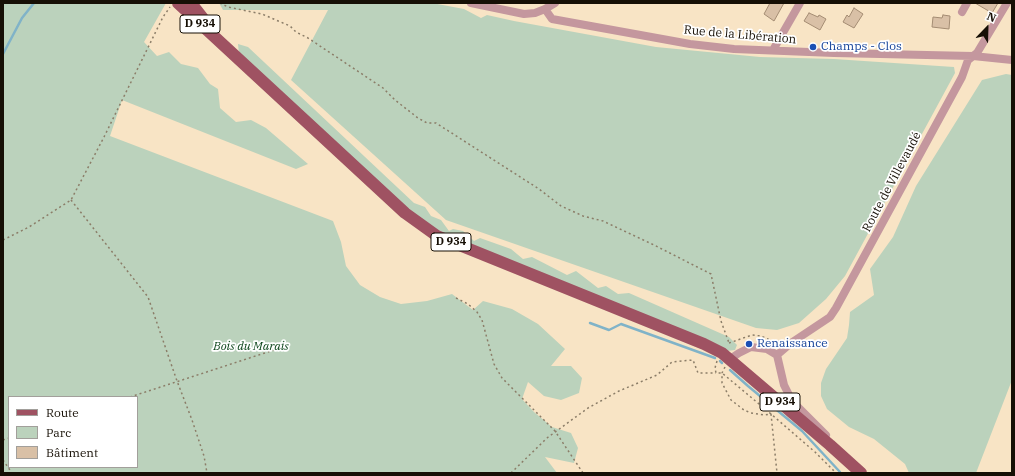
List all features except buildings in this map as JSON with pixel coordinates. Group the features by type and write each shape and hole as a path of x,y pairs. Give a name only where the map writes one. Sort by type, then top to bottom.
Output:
{"main road":[{"name":"D 934","path":"178,3 405,213 437,236 704,344 741,364 870,473"},
{"name":"D 934","path":"191,3 222,44"},
{"name":"D 934","path":"730,358 861,473"}],"street":[{"path":"472,3 524,14 535,13 555,3"},
{"path":"773,50 800,3"},
{"path":"962,12 967,3"},
{"name":"Route de Villevaudé","path":"777,355 791,343 830,317 836,308 962,77 968,60 977,53 1007,3"},
{"name":"Rue de la Libération","path":"545,9 552,19 690,44 734,49 973,56 1012,60"},
{"path":"730,358 751,348 767,349 777,355 784,385 790,397 797,406 830,438"}],"path":[{"path":"3,240 29,227 71,200 104,137 163,16 172,3"},
{"path":"220,3 228,7 262,14 290,26 296,32 308,38 383,88 395,100 418,118 427,123 436,123 561,206 583,216 603,221 711,274 721,321 729,343"},
{"path":"71,200 148,297 192,420 204,456 207,473"},
{"path":"456,298 468,304 477,312 482,320 494,364 502,378 555,431 583,473"},
{"path":"133,396 277,350"},
{"path":"511,473 555,431 588,408 625,388 657,375 672,362 693,360 698,373 716,373"},
{"path":"771,414 764,415 750,413 737,406 726,392 722,383 722,373 727,378 771,414 816,452 836,473"},
{"path":"771,414 777,473"}],"green space":[{"name":"Bois du Marais","path":"3,3 166,3 144,42 157,56 169,52 181,64 198,68 210,84 218,89 220,108 236,122 251,120 266,128 308,164 296,169 122,100 110,136 333,221 341,242 346,266 360,285 380,297 401,304 427,301 452,294 473,310 483,301 512,309 538,324 565,349 551,366 571,366 582,378 579,393 561,400 544,396 528,382 522,399 534,412 552,427 571,433 578,448 574,463 545,457 557,473 3,473"},
{"path":"219,3 432,3 464,9 481,18 487,15 656,47 760,57 834,59 954,67 955,73 845,276 826,299 799,323 777,330 756,328 446,220 291,80 328,10 223,10"},
{"path":"238,44 248,47 414,203 425,207 431,216 441,220 449,231 453,229 463,231 474,241 480,238 511,249 523,259 532,257 567,275 576,271 598,288 606,286 618,294 629,293 729,337 737,345 735,350 727,351 454,239 435,229 409,212 239,54"},
{"path":"1006,74 1012,75 1012,380 976,473 909,473 905,464 874,439 849,427 827,409 821,396 821,383 826,369 847,338 850,312 874,295 870,269 893,237 916,186 982,80"}],"waterway":[{"path":"3,54 22,18 34,3"},
{"path":"590,323 609,330 621,324 715,358"},
{"path":"730,370 802,431 840,472"}],"place":[{"name":"Champs - Clos","path":"813,47"},
{"name":"Renaissance","path":"749,344"}]}
